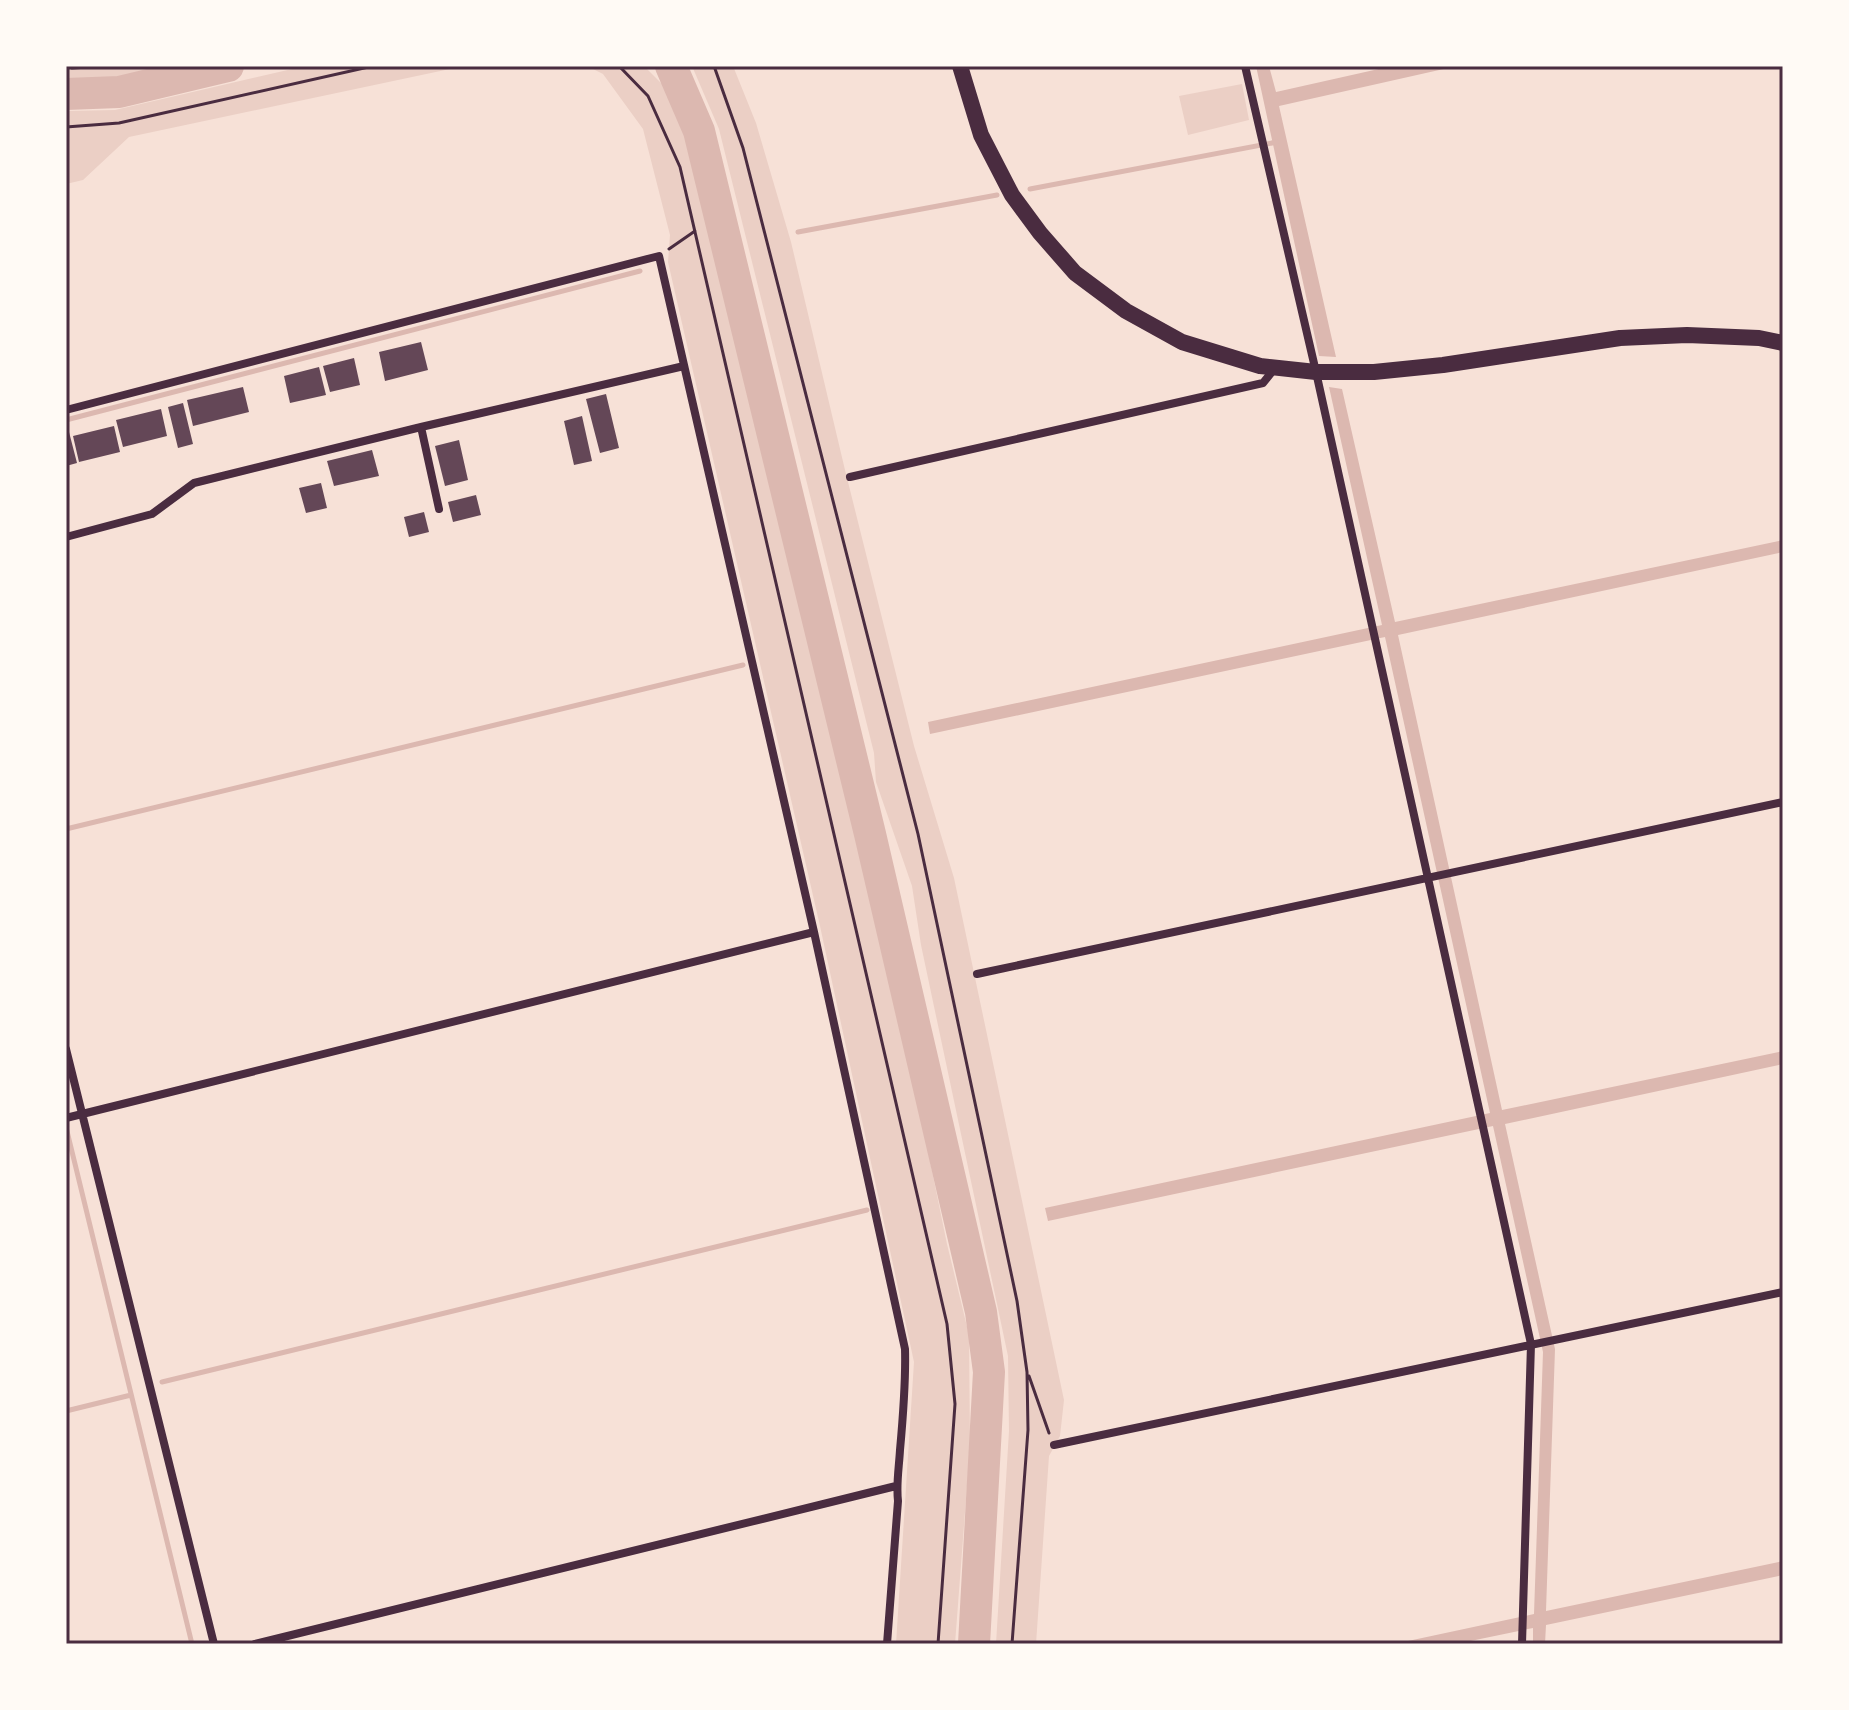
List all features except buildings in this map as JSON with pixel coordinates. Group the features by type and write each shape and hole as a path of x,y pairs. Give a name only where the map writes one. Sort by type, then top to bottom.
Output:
{"main road":[{"path":"960,66 981,135 1012,195 1040,233 1075,273 1126,311 1182,342 1260,366 1316,372 1374,372 1443,365 1620,338 1687,335 1759,338 1783,343"}],"street":[{"path":"1245,66 1316,372 1531,1344 1522,1640"},
{"path":"66,410 659,256 814,932 905,1349 887,1644"},
{"path":"66,537 152,514 194,483 684,366"},
{"path":"850,477 1263,383 1275,368"},
{"path":"421,427 439,509"},
{"path":"977,974 1783,802"},
{"path":"66,1118 814,932"},
{"path":"66,1049 214,1644"},
{"path":"1054,1445 1783,1292"},
{"path":"255,1644 896,1486"}],"path":[{"path":"67,66 104,66"},
{"path":"66,127 119,123 373,66"},
{"path":"619,66 648,96 680,167 947,1324 955,1404 938,1644"},
{"path":"714,66 743,148 918,834 1017,1301 1027,1372 1028,1430 1012,1644"},
{"path":"659,256 695,231"},
{"path":"1027,1372 1054,1445"}],"shaded area":[{"path":"66,66 176,66 125,77 72,79 66,77"},
{"path":"305,66 464,66 129,137 83,180 66,184 66,111 115,110"},
{"path":"587,66 644,66 664,86 686,140 895,991 969,1335 970,1446 955,1644 896,1644 914,1362 820,926 668,262 670,235 643,129 603,74"},
{"path":"692,66 733,66 756,123 791,242 914,746 954,878 1064,1400 1060,1436 1049,1456 1036,1644 996,1644 1009,1431 1008,1356 921,945 912,886 876,782 874,753 719,129"},
{"path":"1256,66 1269,66 1276,92 1392,66 1457,66 1279,106 1336,357 1319,356"},
{"path":"1242,84 1249,120 1188,135 1179,96"},
{"path":"1329,387 1342,389 1395,622 1783,540 1783,552 1398,635 1502,1110 1783,1051 1783,1064 1505,1124 1555,1349 1546,1611 1783,1561 1783,1575 1546,1625 1545,1644 1533,1644 1533,1628 1456,1644 1394,1644 1534,1614 1543,1352 1493,1126 1048,1221 1045,1208 1490,1113 1385,637 930,734 928,722 1382,625"}],"waterway":[{"path":"66,94 119,92 228,66"},
{"path":"671,66 699,131 870,834 981,1312 989,1372 974,1644"},
{"path":"1030,189 1277,142"},
{"path":"798,232 997,195"},
{"path":"66,420 640,271"},
{"path":"66,829 743,665"},
{"path":"66,1127 192,1644"},
{"path":"162,1382 867,1210"},
{"path":"66,1411 131,1395"}]}
